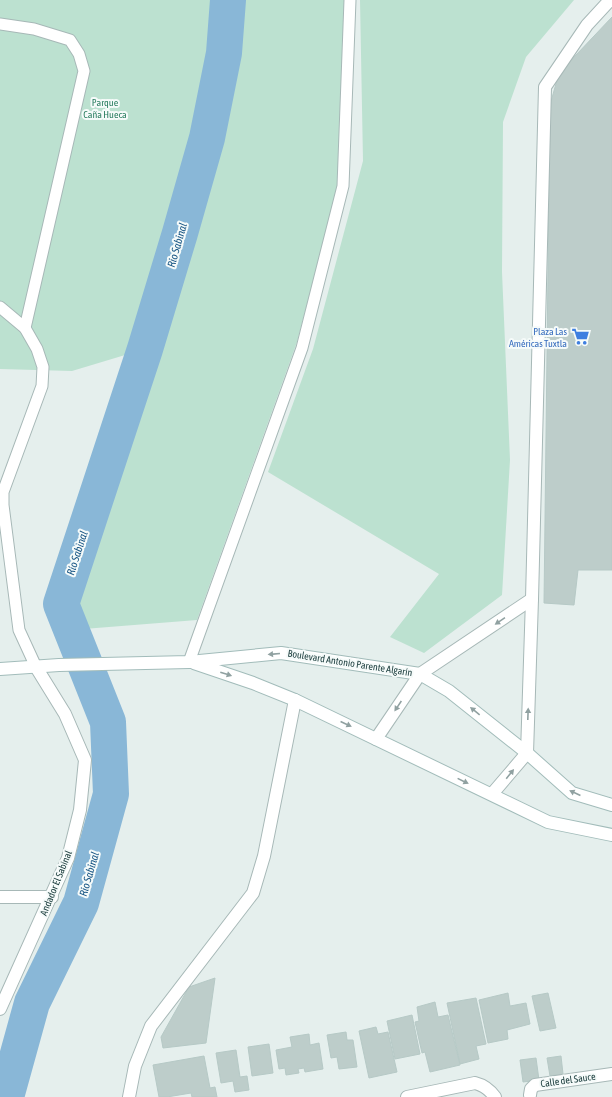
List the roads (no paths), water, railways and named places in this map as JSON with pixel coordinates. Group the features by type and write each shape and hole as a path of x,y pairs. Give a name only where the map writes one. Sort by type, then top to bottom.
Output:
{"street":[{"path":"492,794 526,753 532,599 545,87 587,25 610,0"},
{"path":"376,739 420,674 532,599"},
{"name":"Boulevard Antonio Parente Algarín","path":"0,670 59,665 185,662 281,653 420,674 449,691 526,753 572,793 612,805"},
{"name":"Boulevard Antonio Parente Algarín","path":"185,662 253,683 295,700 548,822 612,835"},
{"name":"Andador El Sabinal","path":"0,1009 68,858 80,810 85,760 64,714 36,667"},
{"path":"129,1097 135,1066 151,1026 253,893 264,856 295,700"},
{"path":"0,897 52,896"},
{"name":"Calle del Sauce","path":"530,1095 531,1089 535,1085 612,1074"},
{"path":"407,1097 475,1083 480,1084 491,1091 495,1097"}],"lane":[{"path":"185,662 302,348 344,186 350,0"},
{"path":"0,24 34,29 70,40 79,54 84,71 25,328"},
{"path":"0,307 25,328 37,349 43,367 42,386 3,492 3,505 19,630 36,667"}],"waterway":[{"name":"Río Sabinal","path":"6,1097 32,1003 81,903 111,794 108,722 61,604 145,349 207,138 224,53 228,0"}],"place":[{"name":"Plaza Las Américas Tuxtla","path":"580,337"}],"park label":[{"name":"Parque Caña Hueca","path":"105,108"}]}
